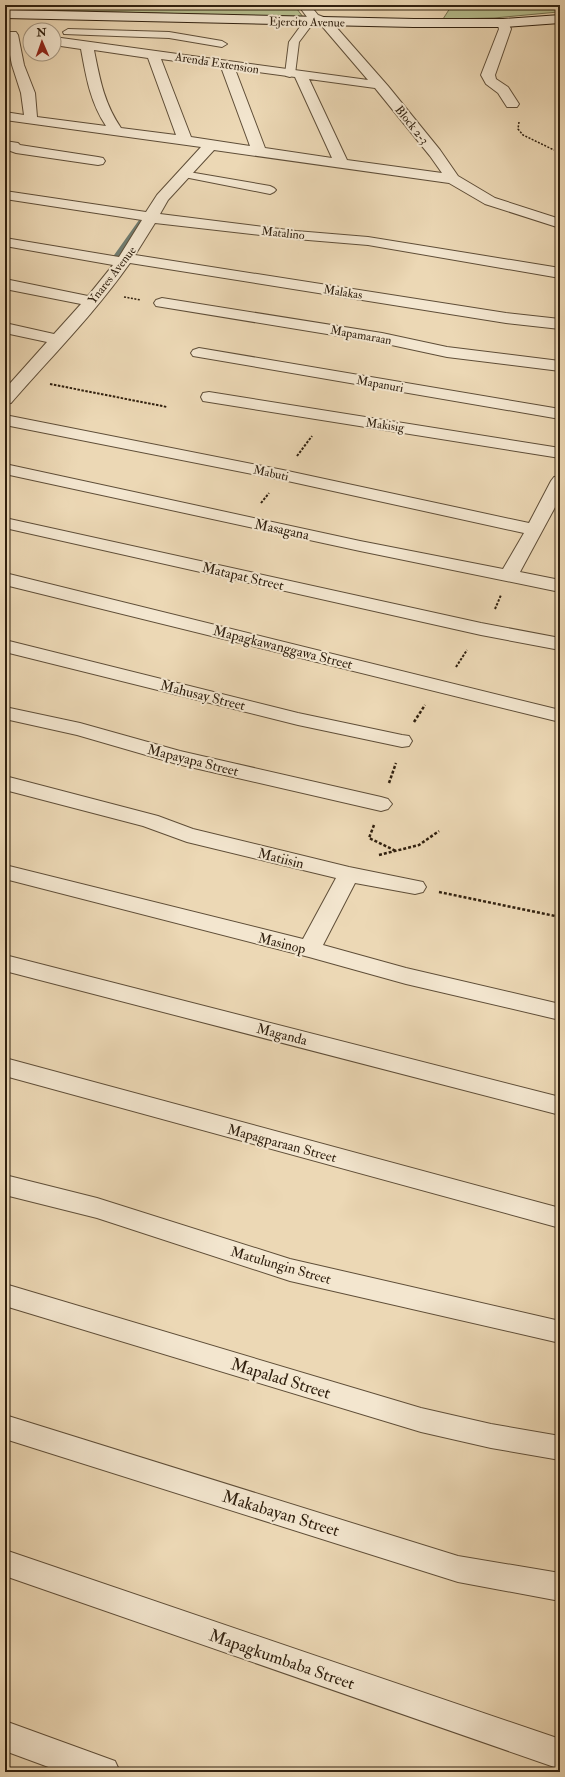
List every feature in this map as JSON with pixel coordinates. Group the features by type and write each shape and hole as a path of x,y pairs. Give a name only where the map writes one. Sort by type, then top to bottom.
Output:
{"street":[{"name":"Block 2-3","path":"304,5 314,18 325,22 379,85 435,153 452,179 490,201 560,224"},
{"name":"Ejercito Avenue","path":"5,14 309,22 503,23 560,19"},
{"path":"503,23 504,29 488,75 491,81 503,90 512,104"},
{"path":"14,35 18,65 28,93 33,127"},
{"name":"Arenda Extension","path":"62,41 295,75 379,85"},
{"path":"87,45 95,90 105,115 116,132"},
{"path":"153,54 185,140"},
{"path":"226,64 259,152"},
{"path":"295,75 340,163"},
{"path":"5,116 33,127 116,132 185,140 452,179"},
{"path":"33,127 9,146 16,149 98,161"},
{"name":"Ynares Avenue","path":"5,399 21,376 58,340 95,297 125,260 162,198 211,145"},
{"name":"Matalino","path":"5,195 151,217 289,234 368,241 560,273"},
{"name":"Malakas","path":"5,242 506,318 560,324"},
{"path":"5,284 95,297"},
{"name":"Mapamaraan","path":"162,303 382,338 447,352 560,366"},
{"path":"5,328 58,340"},
{"name":"Mapanuri","path":"200,353 560,414"},
{"name":"Makisig","path":"209,397 560,453"},
{"name":"Mabuti","path":"5,420 276,473 379,497 535,530"},
{"name":"Masagana","path":"5,469 360,546 560,586"},
{"path":"509,575 535,530 560,480"},
{"name":"Matapat Street","path":"5,523 483,630 560,644"},
{"name":"Mapagkawanggawa Street","path":"5,579 560,716"},
{"name":"Mahusay Street","path":"5,646 298,719 402,741"},
{"name":"Mapayapa Street","path":"5,713 80,729 177,757 382,804"},
{"name":"Matiisin","path":"5,783 150,821 187,835 349,874 415,887"},
{"name":"Masinop","path":"5,872 309,949 406,976 560,1012"},
{"path":"309,949 349,874"},
{"name":"Maganda","path":"5,963 560,1106"},
{"name":"Mapagparaan Street","path":"5,1067 560,1218"},
{"name":"Matulungin Street","path":"5,1185 97,1208 290,1270 560,1332"},
{"name":"Mapalad Street","path":"5,1295 421,1420 491,1436 560,1448"},
{"name":"Makabayan Street","path":"5,1427 458,1569 560,1587"},
{"name":"Mapagkumbaba Street","path":"5,1564 560,1754"},
{"path":"5,1736 104,1772"}],"lane":[{"path":"169,35 171,18"},
{"path":"295,75 294,42 309,22"},
{"path":"68,32 169,35 222,44"},
{"path":"184,174 270,190"}],"path":[{"path":"512,104 519,113 518,130 523,135 554,150"},
{"path":"95,297 162,303"},
{"path":"21,376 167,407"},
{"path":"443,686 483,630 509,575"},
{"path":"349,874 368,858 419,845 438,831"},
{"path":"415,887 560,917"}],"green space":[{"path":"5,5 294,5 303,17 5,9"},
{"path":"452,5 560,5 558,12 494,18 443,19"}],"waterway":[{"path":"107,259 114,260 141,221"}]}
